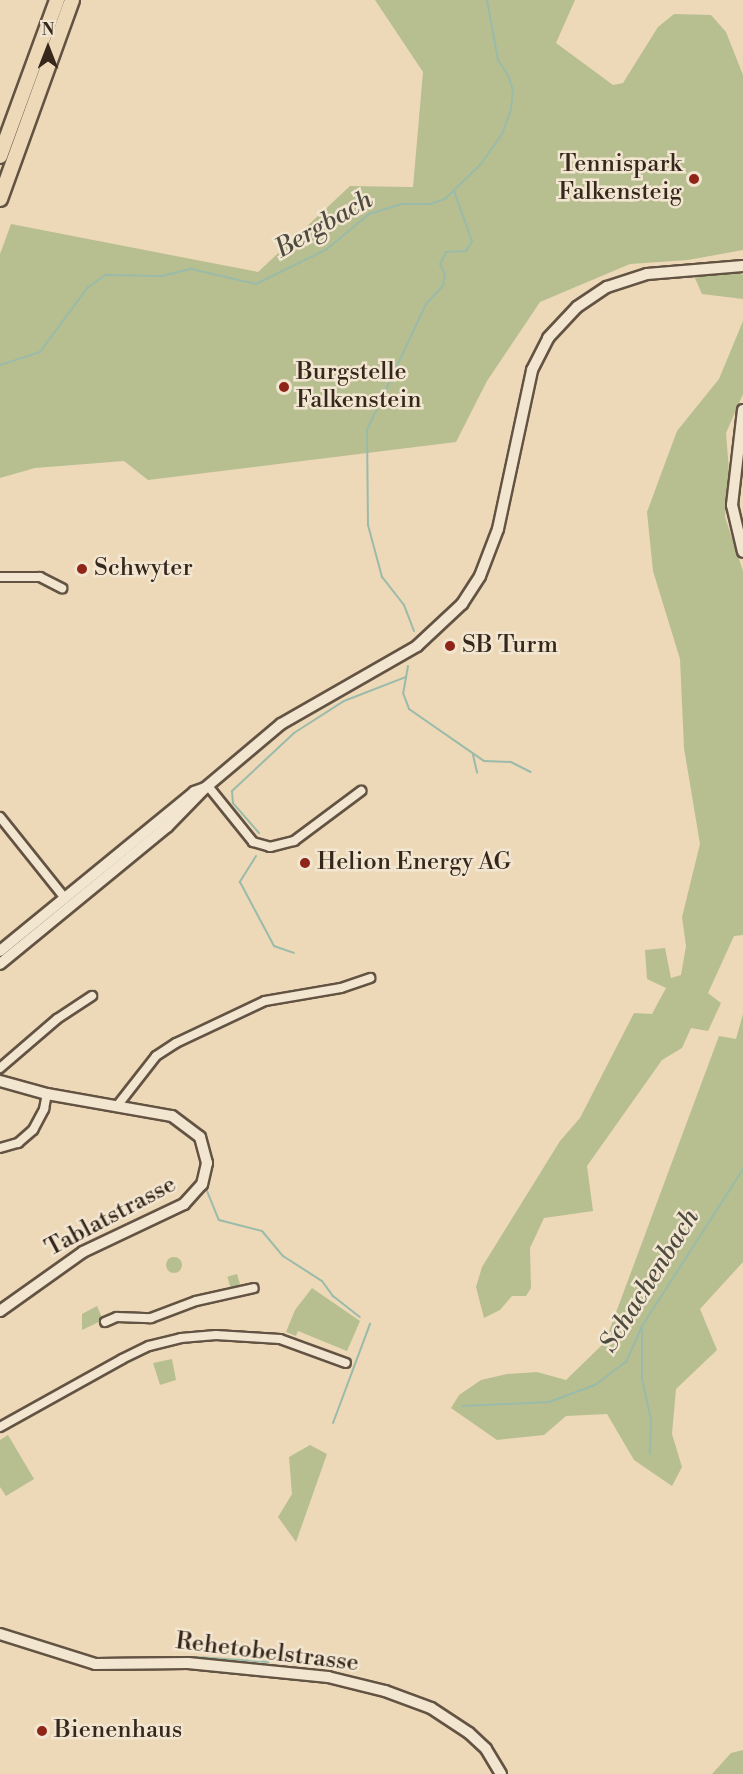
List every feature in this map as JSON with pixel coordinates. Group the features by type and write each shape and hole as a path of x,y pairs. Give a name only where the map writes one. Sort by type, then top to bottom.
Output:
{"highway":[{"path":"0,156 57,0"},
{"path":"0,199 72,0"}],"main road":[{"path":"0,951 167,827 206,787 297,712 417,646 462,604 480,576 498,529 532,370 560,323 592,296 625,280 695,267 743,266"},
{"path":"743,410 732,505 743,552"},
{"path":"0,964 69,900"},
{"name":"Tablatstrasse","path":"0,1081 47,1094 172,1116 191,1126 206,1150 202,1184 184,1204 83,1252 0,1311"},
{"name":"Rehetobelstrasse","path":"0,1634 95,1664 200,1664 328,1677 385,1691 431,1708 469,1733 486,1749 501,1774"}],"street":[{"path":"0,577 40,577 62,588"},
{"path":"206,787 253,842 270,847 294,841 361,790"},
{"path":"0,817 69,900"},
{"path":"117,1106 156,1056 176,1043 265,1001 341,988 370,978"},
{"path":"0,1068 57,1019 92,996"},
{"path":"0,1148 18,1143 33,1130 44,1109 47,1094"},
{"path":"105,1322 117,1317 151,1318 196,1301 254,1288"},
{"path":"0,1427 122,1359 149,1346 181,1338 216,1335 280,1339 346,1363"}],"green space":[{"path":"375,0 575,0 556,43 613,85 623,83 658,27 674,14 711,15 726,32 743,75 743,250 688,260 630,264 540,302 487,381 456,442 148,480 124,461 35,468 0,478 0,254 11,224 258,272 350,186 413,187 423,72"},
{"path":"738,272 743,275 743,299 702,294 694,276"},
{"path":"743,321 743,394 726,433 729,471 725,517 743,571 743,935 734,936 708,993 721,1003 708,1031 691,1028 682,1048 662,1060 587,1166 593,1211 544,1218 530,1248 531,1288 526,1296 512,1296 500,1310 484,1318 476,1287 482,1267 560,1141 580,1118 634,1013 652,1014 666,988 647,979 645,950 665,948 671,978 681,975 686,946 682,917 700,844 684,748 680,659 653,571 647,512 677,431 719,379"},
{"path":"743,1014 743,1262 700,1309 717,1350 676,1389 672,1434 682,1467 672,1486 634,1460 607,1414 566,1416 544,1435 497,1440 451,1408 459,1395 481,1380 507,1374 537,1372 566,1380 605,1342 719,1036 736,1039"},
{"path":"174,1257 180,1259 182,1265 180,1271 174,1273 168,1271 166,1265 168,1259"},
{"path":"237,1274 242,1291 232,1294 227,1277"},
{"path":"312,1288 360,1321 347,1351 298,1331 296,1336 286,1332 295,1310"},
{"path":"97,1306 103,1320 82,1330 82,1314"},
{"path":"172,1359 176,1380 160,1385 153,1363"},
{"path":"8,1435 34,1479 6,1496 0,1487 0,1440"},
{"path":"310,1445 327,1454 296,1542 278,1517 292,1494 289,1457"},
{"path":"743,1750 743,1774 712,1774 731,1753"}],"waterway":[{"name":"Bergbach","path":"0,365 40,352 88,287 106,275 162,276 191,269 256,284 327,249 369,214 401,204 431,204 445,199 481,164 502,134 511,109 513,91 509,77 498,60 487,0"},
{"path":"414,631 404,605 382,577 368,525 367,430 426,304 443,286 445,274 440,264 446,252 466,251 472,241 454,191"},
{"path":"408,666 403,693 409,709 484,761 511,762 531,772"},
{"path":"259,833 233,803 232,791 294,733 344,701 406,677"},
{"path":"473,755 477,773"},
{"path":"256,856 240,882 274,946 294,953"},
{"name":"Schachenbach","path":"463,1406 549,1402 595,1385 626,1362 642,1326 743,1169"},
{"path":"207,1191 219,1220 262,1231 283,1256 322,1281 333,1296 360,1317"},
{"path":"333,1423 370,1324"},
{"path":"642,1329 642,1379 651,1420 650,1454"},
{"name":"Schachenbach","path":"196,1657 269,1662"}],"place":[{"name":"Tennispark Falkensteig","path":"694,179"},
{"name":"Burgstelle Falkenstein","path":"284,387"},
{"name":"Schwyter","path":"82,569"},
{"name":"SB Turm","path":"450,646"},
{"name":"Helion Energy AG","path":"305,863"},
{"name":"Bienenhaus","path":"42,1731"}]}
